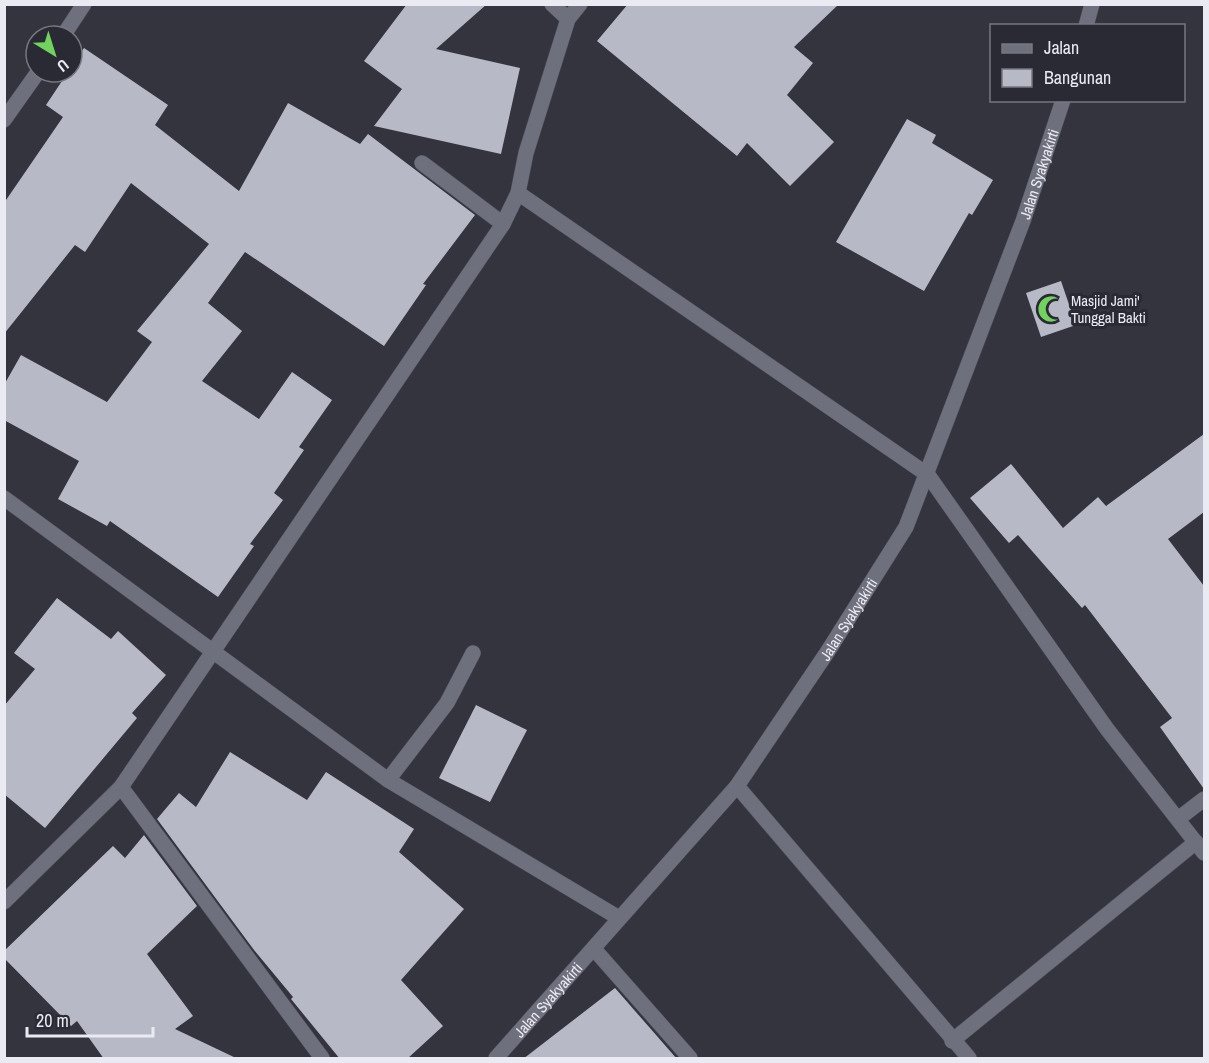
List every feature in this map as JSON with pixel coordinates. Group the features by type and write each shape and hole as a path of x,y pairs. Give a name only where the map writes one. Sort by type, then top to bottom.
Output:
{"street":[{"path":"71,24 84,4"},
{"path":"552,4 568,19"},
{"path":"4,902 121,787 503,224 518,193 526,153 568,19 580,4"},
{"path":"1087,24 1092,4"},
{"path":"4,120 30,84"},
{"name":"Jalan Syakyakirti","path":"496,1059 737,786 828,651 906,527 928,475 1023,221 1062,102"},
{"path":"422,163 503,224"},
{"path":"518,193 928,475 1107,729 1200,847 952,1041"},
{"path":"4,498 388,780 619,918"},
{"path":"388,780 447,703 473,653"},
{"path":"737,786 969,1059"},
{"path":"121,787 322,1059"},
{"path":"1178,819 1204,799"},
{"path":"594,949 690,1059"}],"building":[{"path":"407,4 487,4 436,49 520,68 501,154 374,126 402,89 364,61"},
{"path":"628,4 839,4 794,47 813,63 787,95 834,142 790,186 747,143 737,156 597,41"},
{"path":"84,48 168,105 155,125 239,191 288,103 360,144 368,134 475,215 423,284 426,285 384,346 245,252 208,303 242,331 202,381 259,419 292,372 332,400 299,447 304,450 274,493 283,500 250,544 254,546 218,597 110,521 107,526 58,499 79,461 4,420 4,385 21,355 107,402 152,342 137,331 209,244 131,183 85,252 75,245 4,334 4,203 63,117 46,105 60,84 84,84"},
{"path":"907,119 936,135 932,143 993,180 972,215 969,213 924,291 836,242"},
{"name":"Masjid Jami' Tunggal Bakti","path":"1061,281 1076,325 1041,337 1026,293"},
{"path":"1204,434 1204,512 1168,539 1204,586 1204,789 1160,727 1172,718 1085,605 1082,608 1018,535 1009,543 970,498 1011,464 1063,528 1098,497 1106,506"},
{"path":"57,598 111,639 118,631 166,675 132,713 137,718 45,828 4,794 4,706 35,669 14,653"},
{"path":"476,705 527,730 490,802 439,778"},
{"path":"230,752 307,800 326,772 414,829 399,852 464,909 401,980 443,1026 407,1059 340,1059 291,999 293,997 254,950 157,819 179,793 196,807"},
{"path":"144,835 197,906 147,954 193,1016 175,1029 238,1059 104,1059 77,1021 71,1026 4,958 4,951 113,846 125,858"},
{"path":"615,988 677,1059 523,1059"}],"place":[{"name":"Masjid Jami' Tunggal Bakti","path":"1051,309"}]}
